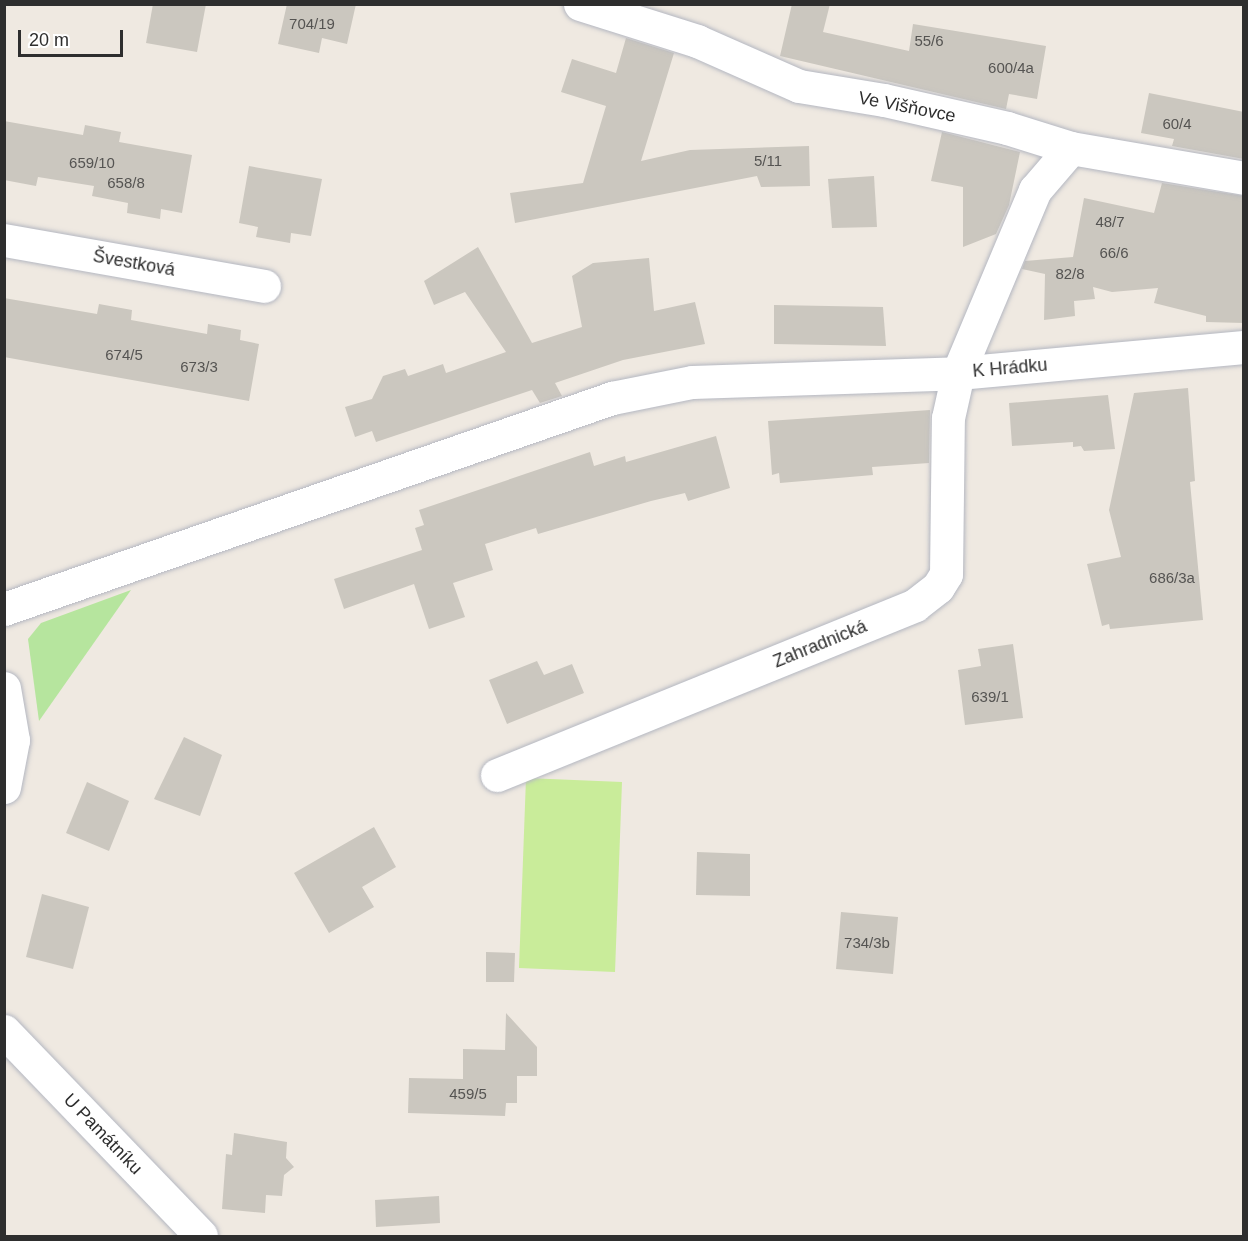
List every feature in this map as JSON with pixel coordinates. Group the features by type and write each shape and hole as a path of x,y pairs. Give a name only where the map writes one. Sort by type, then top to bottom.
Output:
{"street":[{"name":"Ve Višňovce","path":"580,4 697,41 799,86 1007,128 1071,148 1244,178"},
{"name":"K Hrádku","path":"1071,148 1035,190 958,373 1244,347"},
{"name":"Švestková","path":"4,240 264,286"},
{"path":"4,609 612,398 704,381 958,373"},
{"name":"Zahradnická","path":"496,775 915,606 938,587 946,573 948,418 958,373"},
{"path":"4,688 13,740 4,786"},
{"name":"U Památníku","path":"4,1031 201,1236"}],"green space":[{"path":"131,590 39,721 28,639 41,623"},
{"path":"526,778 622,782 615,972 519,968"}],"building":[{"path":"153,4 206,4 197,52 146,43"},
{"path":"287,4 356,4 347,44 322,38 319,53 278,44"},
{"path":"792,4 830,4 823,32 909,51 913,24 1046,46 1037,99 1009,94 1006,109 780,56"},
{"path":"626,38 674,53 641,161 690,150 809,146 810,186 761,187 757,176 515,223 510,193 583,183 606,106 561,92 572,59 616,73"},
{"path":"1149,93 1244,112 1244,159 1172,146 1174,139 1141,133"},
{"path":"4,121 83,135 85,125 121,132 119,142 192,155 182,213 161,209 160,219 127,213 128,203 92,196 94,186 38,177 36,186 4,180"},
{"path":"942,132 1020,152 1009,205 996,234 963,247 963,187 931,181"},
{"path":"249,166 322,179 311,236 291,233 290,243 256,237 258,227 239,223"},
{"path":"874,176 877,227 832,228 828,179"},
{"path":"1162,183 1244,196 1244,323 1206,322 1206,316 1154,303 1158,288 1112,292 1093,287 1095,299 1074,301 1075,316 1044,320 1045,274 1022,269 1025,261 1073,257 1084,198 1154,213"},
{"path":"478,247 532,343 582,327 572,276 593,263 649,258 654,311 695,302 705,344 623,360 555,383 562,396 540,403 532,390 376,442 372,431 355,437 345,407 372,399 383,376 405,369 408,376 443,364 446,373 506,352 465,292 434,305 424,281"},
{"path":"4,298 97,314 99,304 132,310 131,320 207,334 208,324 241,330 240,340 259,344 249,401 4,357"},
{"path":"774,305 883,307 886,346 774,344"},
{"path":"1188,388 1195,481 1190,482 1203,620 1110,629 1109,624 1102,626 1087,564 1121,557 1109,510 1134,393"},
{"path":"1108,395 1115,449 1084,451 1081,446 1073,447 1073,442 1012,446 1009,403"},
{"path":"930,410 929,463 872,467 873,475 780,483 779,473 772,475 768,421"},
{"path":"716,436 730,488 688,501 685,493 538,534 536,528 485,544 493,570 453,583 465,617 429,629 414,584 344,609 334,579 422,550 415,528 424,525 419,510 590,452 594,466 625,456 626,462"},
{"path":"1013,644 1023,718 965,725 958,670 981,666 978,649"},
{"path":"537,661 544,675 572,664 584,693 507,724 489,680"},
{"path":"184,737 222,755 200,816 154,799"},
{"path":"87,782 129,801 109,851 66,833"},
{"path":"374,827 396,867 362,887 374,907 329,933 294,873"},
{"path":"697,852 750,854 750,896 696,895"},
{"path":"42,894 89,907 73,969 26,957"},
{"path":"841,912 898,917 893,974 836,969"},
{"path":"486,952 515,953 514,982 486,982"},
{"path":"506,1013 537,1047 537,1076 517,1076 517,1103 506,1103 505,1116 408,1113 409,1078 463,1079 463,1049 505,1050"},
{"path":"234,1133 287,1142 286,1158 294,1167 284,1175 282,1196 266,1195 265,1213 222,1209 226,1154 232,1155"},
{"path":"439,1196 440,1223 376,1227 375,1200"}]}
